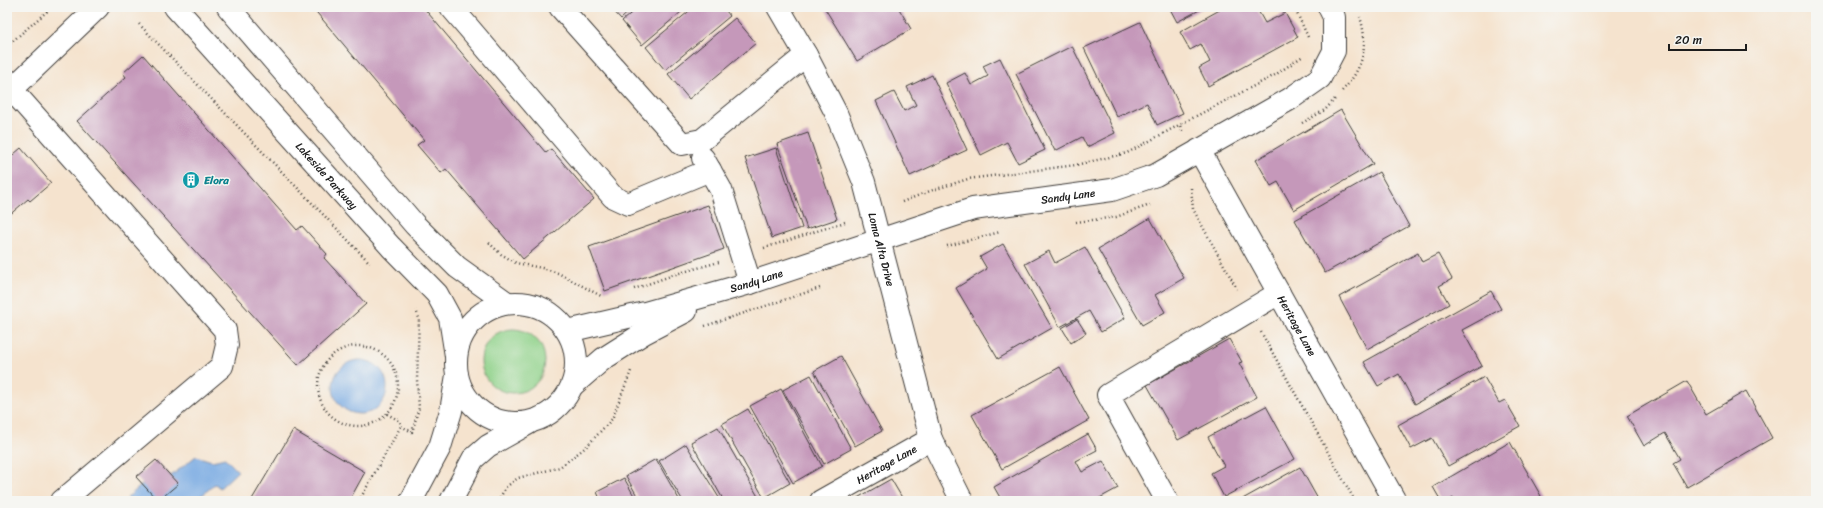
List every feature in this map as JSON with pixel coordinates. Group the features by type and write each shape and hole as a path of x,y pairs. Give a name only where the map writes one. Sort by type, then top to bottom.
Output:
{"street":[{"path":"62,501 222,366 227,345 225,330 10,92 98,7"},
{"name":"Lakeside Parkway","path":"175,7 392,247 437,294 450,318 456,365 451,411 440,447 411,501"},
{"path":"228,7 416,226 457,267 507,303"},
{"path":"452,7 614,197 628,204 710,170"},
{"path":"560,7 682,144 702,140 806,55"},
{"name":"Loma Alta Drive","path":"778,7 806,55 836,113 864,182 931,439 962,501"},
{"name":"Sandy Lane","path":"568,331 631,317 750,283 974,210 1112,190 1156,175 1290,99 1320,78 1334,51 1334,17 1329,7"},
{"path":"693,142 721,190 750,283"},
{"name":"Heritage Lane","path":"1199,150 1395,501"},
{"name":"Sandy Lane","path":"573,385 603,359 644,333 725,290"},
{"path":"1167,501 1108,395 1279,292"},
{"path":"451,501 473,459 488,446 531,422 544,417 561,404 573,385 577,364 576,349 568,331 548,311 528,304 507,303 480,315 462,336 456,365 464,394 473,406 490,418 510,423 531,422"},
{"name":"Heritage Lane","path":"821,501 931,439"}],"path":[{"path":"7,46 52,7"},
{"path":"139,24 344,237"},
{"path":"902,202 968,179 1076,165 1127,153 1181,124"},
{"path":"627,291 676,274 741,256 845,222"},
{"path":"489,243 501,254 516,263 558,273 606,298"},
{"path":"698,329 823,286"},
{"path":"387,414 400,421 401,426 412,432 419,408 417,380 419,318 416,310"},
{"path":"358,346 370,347 382,354 391,363 397,375 399,388 396,400 387,414 379,420 366,426 353,426 340,422 329,414 321,402 318,389 319,376 324,364 333,354 345,348 358,346"},
{"path":"498,501 506,487 518,478 560,467 586,448 612,419 631,370"},
{"path":"359,501 401,426"}],"green space":[{"path":"513,329 531,335 539,343 545,361 539,379 531,387 513,393 495,387 487,379 481,361 487,343 495,335"}],"water":[{"path":"360,360 370,362 379,368 385,377 387,387 385,397 379,406 370,412 360,414 350,412 341,406 335,397 333,387 335,377 341,368 350,362"},
{"path":"196,456 212,461 225,458 238,471 220,488 215,484 200,497 203,501 130,501 127,498 162,467 171,476"}],"building":[{"path":"312,7 423,7 546,153 551,149 594,199 523,259 446,169 441,173 417,145 424,140"},
{"path":"610,7 634,7 621,19"},
{"path":"638,7 687,7 642,45 622,21"},
{"path":"694,7 723,7 730,16 665,70 646,47"},
{"path":"824,7 898,7 911,29 857,61"},
{"path":"1169,7 1205,7 1177,22"},
{"path":"1225,7 1256,7 1265,23 1285,13 1298,37 1208,86 1199,68 1210,62 1201,44 1190,50 1180,32"},
{"path":"735,18 756,43 689,99 668,74"},
{"path":"1140,22 1183,113 1157,125 1147,103 1117,117 1084,48"},
{"path":"1072,46 1115,133 1087,147 1082,137 1055,151 1016,74"},
{"name":"Elora","path":"143,55 297,230 302,226 327,254 324,258 366,304 298,365 77,121 126,77 123,73"},
{"path":"1000,58 1045,150 1018,163 1007,142 981,155 946,83 965,73 971,85 988,76 983,66"},
{"path":"932,75 967,150 910,176 876,101 894,92 904,111 916,105 907,87"},
{"path":"1341,110 1373,164 1294,210 1278,182 1271,186 1256,160"},
{"path":"808,133 837,219 807,229 777,144"},
{"path":"21,148 51,183 30,201 28,199 7,217 7,160"},
{"path":"776,148 802,228 772,238 745,158"},
{"path":"1379,172 1409,226 1325,273 1295,220"},
{"path":"708,205 724,249 605,291 589,247"},
{"path":"1150,218 1184,278 1155,295 1165,312 1142,325 1098,249"},
{"path":"1003,244 1052,328 998,359 956,288 987,269 980,257"},
{"path":"1085,247 1125,318 1101,332 1089,311 1060,327 1025,264 1049,251 1055,263"},
{"path":"1418,253 1422,262 1438,254 1452,279 1439,286 1449,304 1367,349 1339,297"},
{"path":"1491,291 1501,309 1462,330 1482,366 1415,404 1399,374 1378,386 1364,362"},
{"path":"1077,319 1086,333 1071,343 1062,328"},
{"path":"1229,339 1242,362 1239,363 1257,397 1178,440 1147,385"},
{"path":"841,356 882,431 855,446 814,371"},
{"path":"1060,367 1089,420 1002,469 972,415"},
{"path":"811,375 851,449 824,464 783,390"},
{"path":"1484,377 1499,403 1505,400 1520,426 1448,466 1432,438 1411,449 1398,425"},
{"path":"1687,381 1706,414 1746,391 1772,438 1687,487 1673,463 1680,459 1665,433 1644,446 1627,416"},
{"path":"781,389 822,466 793,483 750,406"},
{"path":"1266,406 1295,459 1224,497 1211,473 1224,466 1208,437"},
{"path":"748,409 790,483 764,498 722,424"},
{"path":"718,427 760,500 759,501 724,501 691,442"},
{"path":"293,430 365,472 349,501 251,501"},
{"path":"1088,434 1097,450 1076,461 1082,472 1103,461 1118,488 1094,501 1031,501 1030,499 1026,501 1002,501 994,487"},
{"path":"1510,442 1541,496 1533,501 1454,501 1453,498 1448,501 1441,501 1433,487"},
{"path":"686,444 721,501 683,501 659,461"},
{"path":"656,459 680,501 640,501 626,476"},
{"path":"156,460 178,484 158,501 136,477"},
{"path":"1300,467 1319,501 1239,501"},
{"path":"624,478 637,501 601,501 597,492"},
{"path":"891,479 904,501 852,501"}],"place":[{"name":"Elora","path":"191,180"}]}
